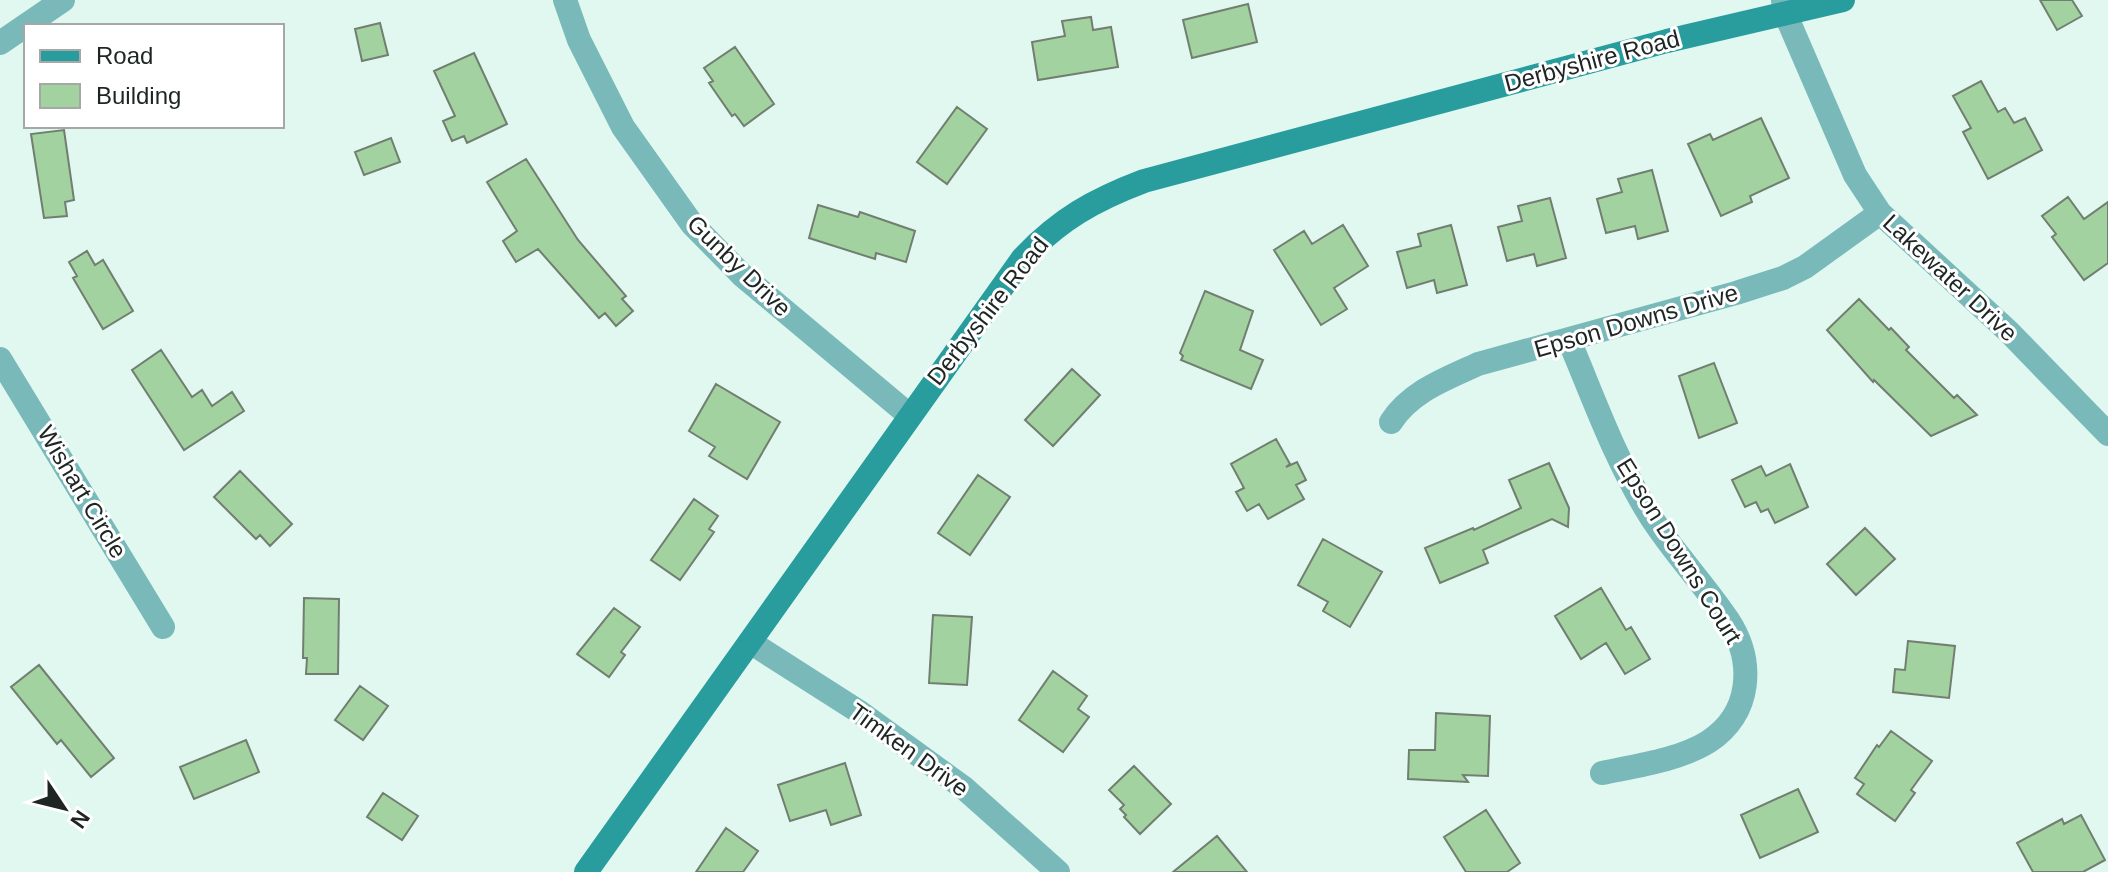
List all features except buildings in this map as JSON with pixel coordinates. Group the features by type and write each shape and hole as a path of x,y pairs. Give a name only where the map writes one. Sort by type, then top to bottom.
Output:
{"street":[{"path":"28,24 63,0"},
{"name":"Gunby Drive","path":"565,0 579,40 623,127 692,224 743,276 909,415"},
{"name":"Derbyshire Road","path":"586,872 1023,258 1063,220 1103,197 1144,181 1784,7 1843,0"},
{"name":"Lakewater Drive","path":"1784,7 1855,175 1880,213 2009,332 2108,434"},
{"path":"0,43 24,27"},
{"name":"Epson Downs Drive","path":"1391,422 1409,401 1439,382 1478,364 1783,278 1805,267 1880,213"},
{"name":"Epson Downs Court","path":"1569,340 1629,476 1665,537 1729,621 1747,668 1741,705 1708,742 1647,764 1602,773"},
{"name":"Wishart Circle","path":"0,359 163,627"},
{"name":"Timken Drive","path":"750,642 858,711 964,788 1058,872"}]}
